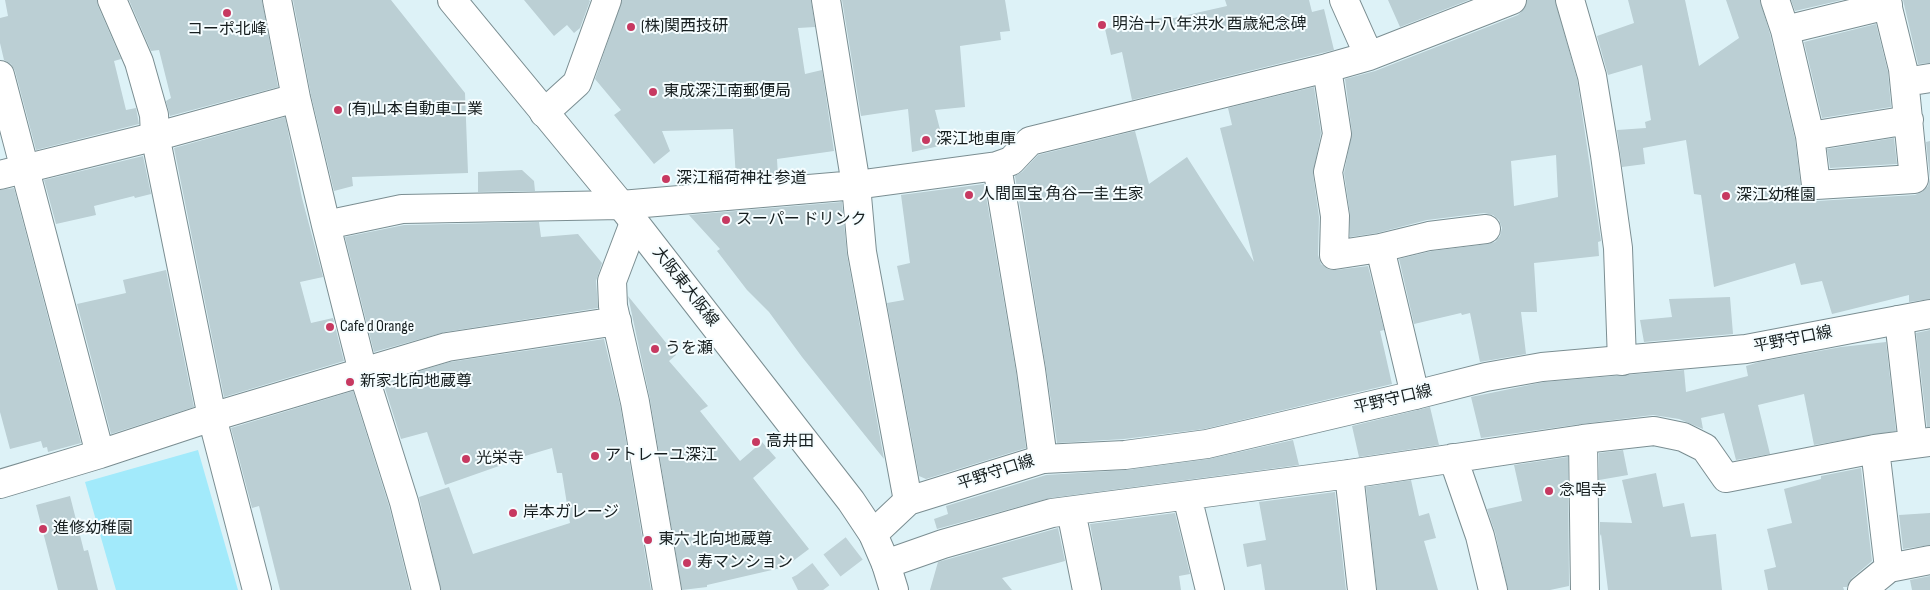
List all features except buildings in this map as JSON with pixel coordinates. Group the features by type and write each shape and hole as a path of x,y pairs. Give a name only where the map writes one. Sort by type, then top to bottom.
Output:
{"street":[{"path":"112,0 139,62 154,115 155,135 212,417 257,590"},
{"path":"277,0 296,98 363,372 404,502 426,590"},
{"name":"大阪東大阪線","path":"452,0 669,266 851,501 873,534 886,564 894,590"},
{"path":"544,113 577,83 608,0"},
{"path":"826,0 856,185 862,252 908,502"},
{"path":"1344,0 1369,56"},
{"path":"326,225 402,209 627,214 997,166 1011,161 1030,141 1369,56 1512,0"},
{"path":"1570,0 1592,76 1605,155 1618,248 1622,361"},
{"path":"1775,0 1785,30 1810,136 1816,185 1914,179 1917,80 1887,3 1785,30"},
{"path":"1327,68 1337,134 1328,172 1335,216 1334,255 1380,248 1429,236 1486,229"},
{"path":"0,75 12,172 100,454"},
{"path":"12,172 296,98"},
{"path":"1810,136 1917,126"},
{"path":"997,166 1031,370 1043,458"},
{"path":"627,214 612,281 613,306 635,402 667,590"},
{"path":"1380,248 1415,395"},
{"name":"平野守口線","path":"873,534 908,502 1043,458 1125,455 1207,444 1486,377 1542,367 1746,349 1930,314"},
{"path":"886,564 943,544 1052,513 1349,474 1583,438 1654,431 1683,437 1705,448 1726,478 1876,449 1921,443 1899,320"},
{"path":"0,484 100,454 212,417 447,347 617,321"},
{"path":"1583,438 1585,590"},
{"path":"1876,449 1889,568"},
{"path":"1452,458 1480,536 1493,590"},
{"path":"1349,474 1362,590"},
{"path":"1187,496 1210,590"},
{"path":"1071,511 1087,590"},
{"path":"1866,589 1889,568 1930,560"}],"shaded area":[{"path":"198,450 238,590 116,590 85,482"}],"tunnel":[{"path":"798,590 873,534"}],"place":[{"name":"コーポ北峰","path":"227,13"},
{"name":"明治十八年洪水 酉歳紀念碑","path":"1102,25"},
{"name":"(株)関西技研","path":"631,27"},
{"name":"東成深江南郵便局","path":"653,92"},
{"name":"(有)山本自動車工業","path":"338,110"},
{"name":"深江地車庫","path":"926,140"},
{"name":"深江稲荷神社 参道","path":"666,179"},
{"name":"人間国宝 角谷一圭 生家","path":"969,195"},
{"name":"深江幼稚園","path":"1726,196"},
{"name":"スーパー ドリンク","path":"726,220"},
{"name":"Cafe d Orange","path":"330,327"},
{"name":"うを瀬","path":"655,349"},
{"name":"新家北向地蔵尊","path":"350,382"},
{"name":"高井田","path":"756,442"},
{"name":"アトレーユ深江","path":"595,456"},
{"name":"光栄寺","path":"466,459"},
{"name":"念唱寺","path":"1549,491"},
{"name":"岸本ガレージ","path":"513,513"},
{"name":"進修幼稚園","path":"43,529"},
{"name":"東六 北向地蔵尊","path":"648,540"},
{"name":"寿マンション","path":"687,563"}]}
